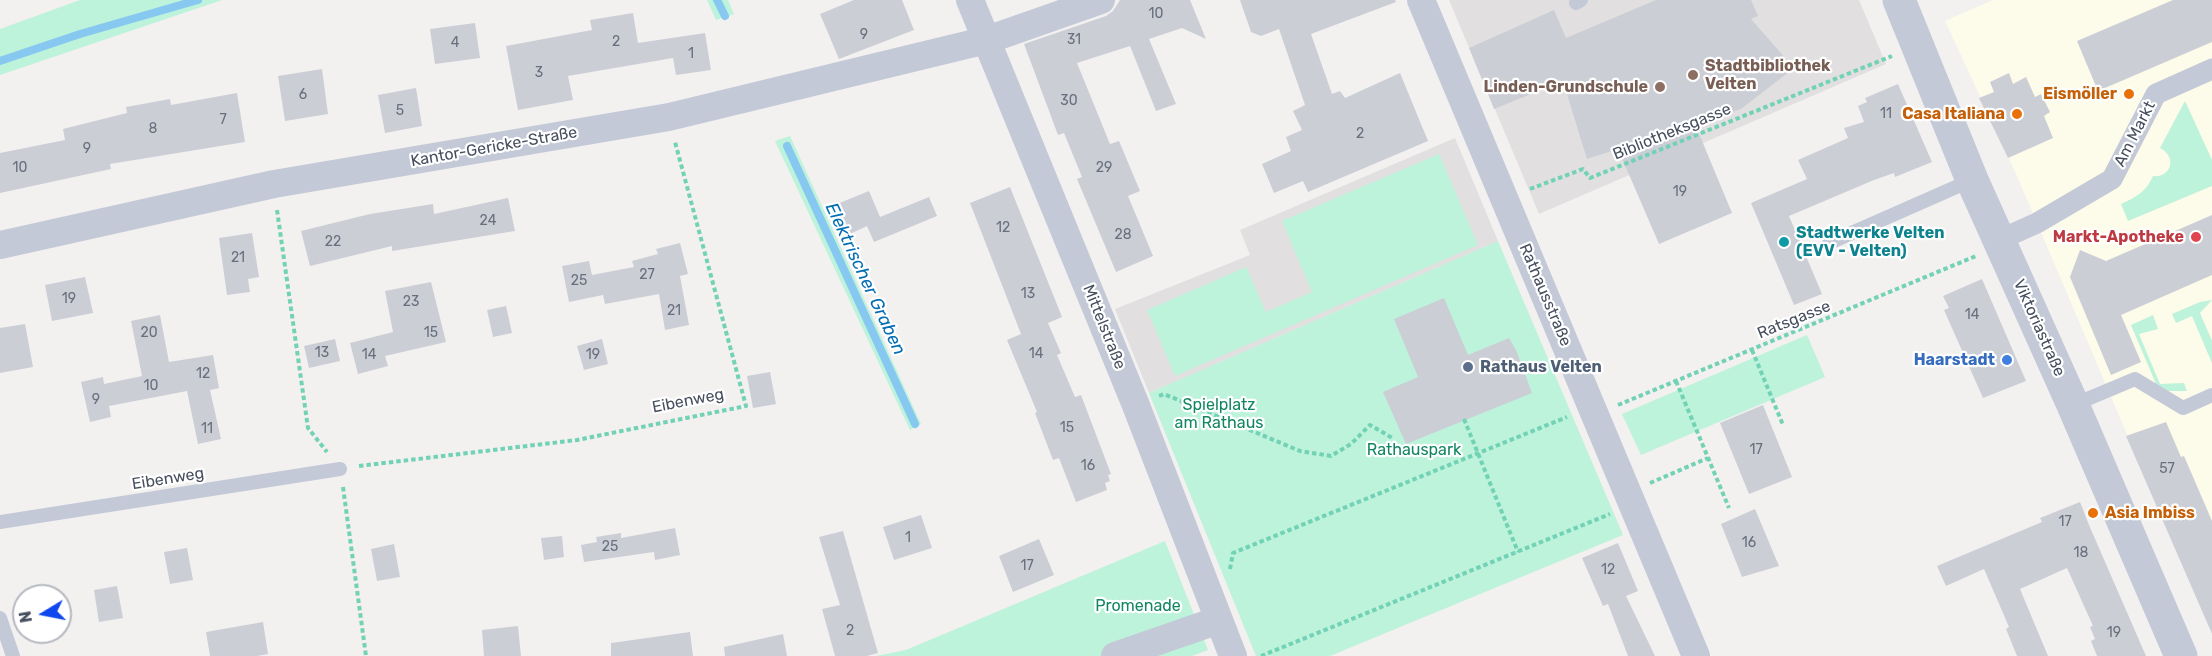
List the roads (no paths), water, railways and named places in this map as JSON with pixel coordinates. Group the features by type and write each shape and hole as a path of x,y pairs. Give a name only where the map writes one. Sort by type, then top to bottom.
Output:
{"street":[{"name":"Mittelstraße","path":"970,0 1135,403 1233,656"},
{"name":"Kantor-Gericke-Straße","path":"0,245 273,184 669,117 987,40 1101,0"},
{"name":"Rathausstraße","path":"1421,0 1696,656"},
{"name":"Viktoriastraße","path":"1899,0 1972,180 2073,405 2181,656"},
{"name":"Am Markt","path":"1999,240 2037,223 2112,179 2156,94 2212,69"},
{"path":"1115,656 1214,607"}],"lane":[{"path":"1829,243 1972,180"},
{"path":"2073,405 2135,379 2183,408 2212,395"},
{"name":"Eibenweg","path":"0,522 340,469"},
{"path":"0,618 13,656"}],"waterway":[{"name":"Elektrischer Graben","path":"0,61 80,34 198,0"},
{"name":"Elektrischer Graben","path":"717,0 725,16"},
{"name":"Elektrischer Graben","path":"787,146 915,424"}],"place":[{"name":"Stadtbibliothek Velten","path":"1693,75"},
{"name":"Linden-Grundschule","path":"1660,87"},
{"name":"Eismöller","path":"2129,94"},
{"name":"Casa Italiana","path":"2017,114"},
{"name":"Markt-Apotheke","path":"2196,237"},
{"name":"Stadtwerke Velten (EVV - Velten)","path":"1784,242"},
{"name":"Haarstadt","path":"2007,360"},
{"name":"Rathaus Velten","path":"1468,367"},
{"name":"Asia Imbiss","path":"2093,513"}],"park label":[{"name":"Spielplatz am Rathaus","path":"1219,414"},
{"name":"Rathauspark","path":"1414,450"},
{"name":"Promenade","path":"1138,606"}]}
